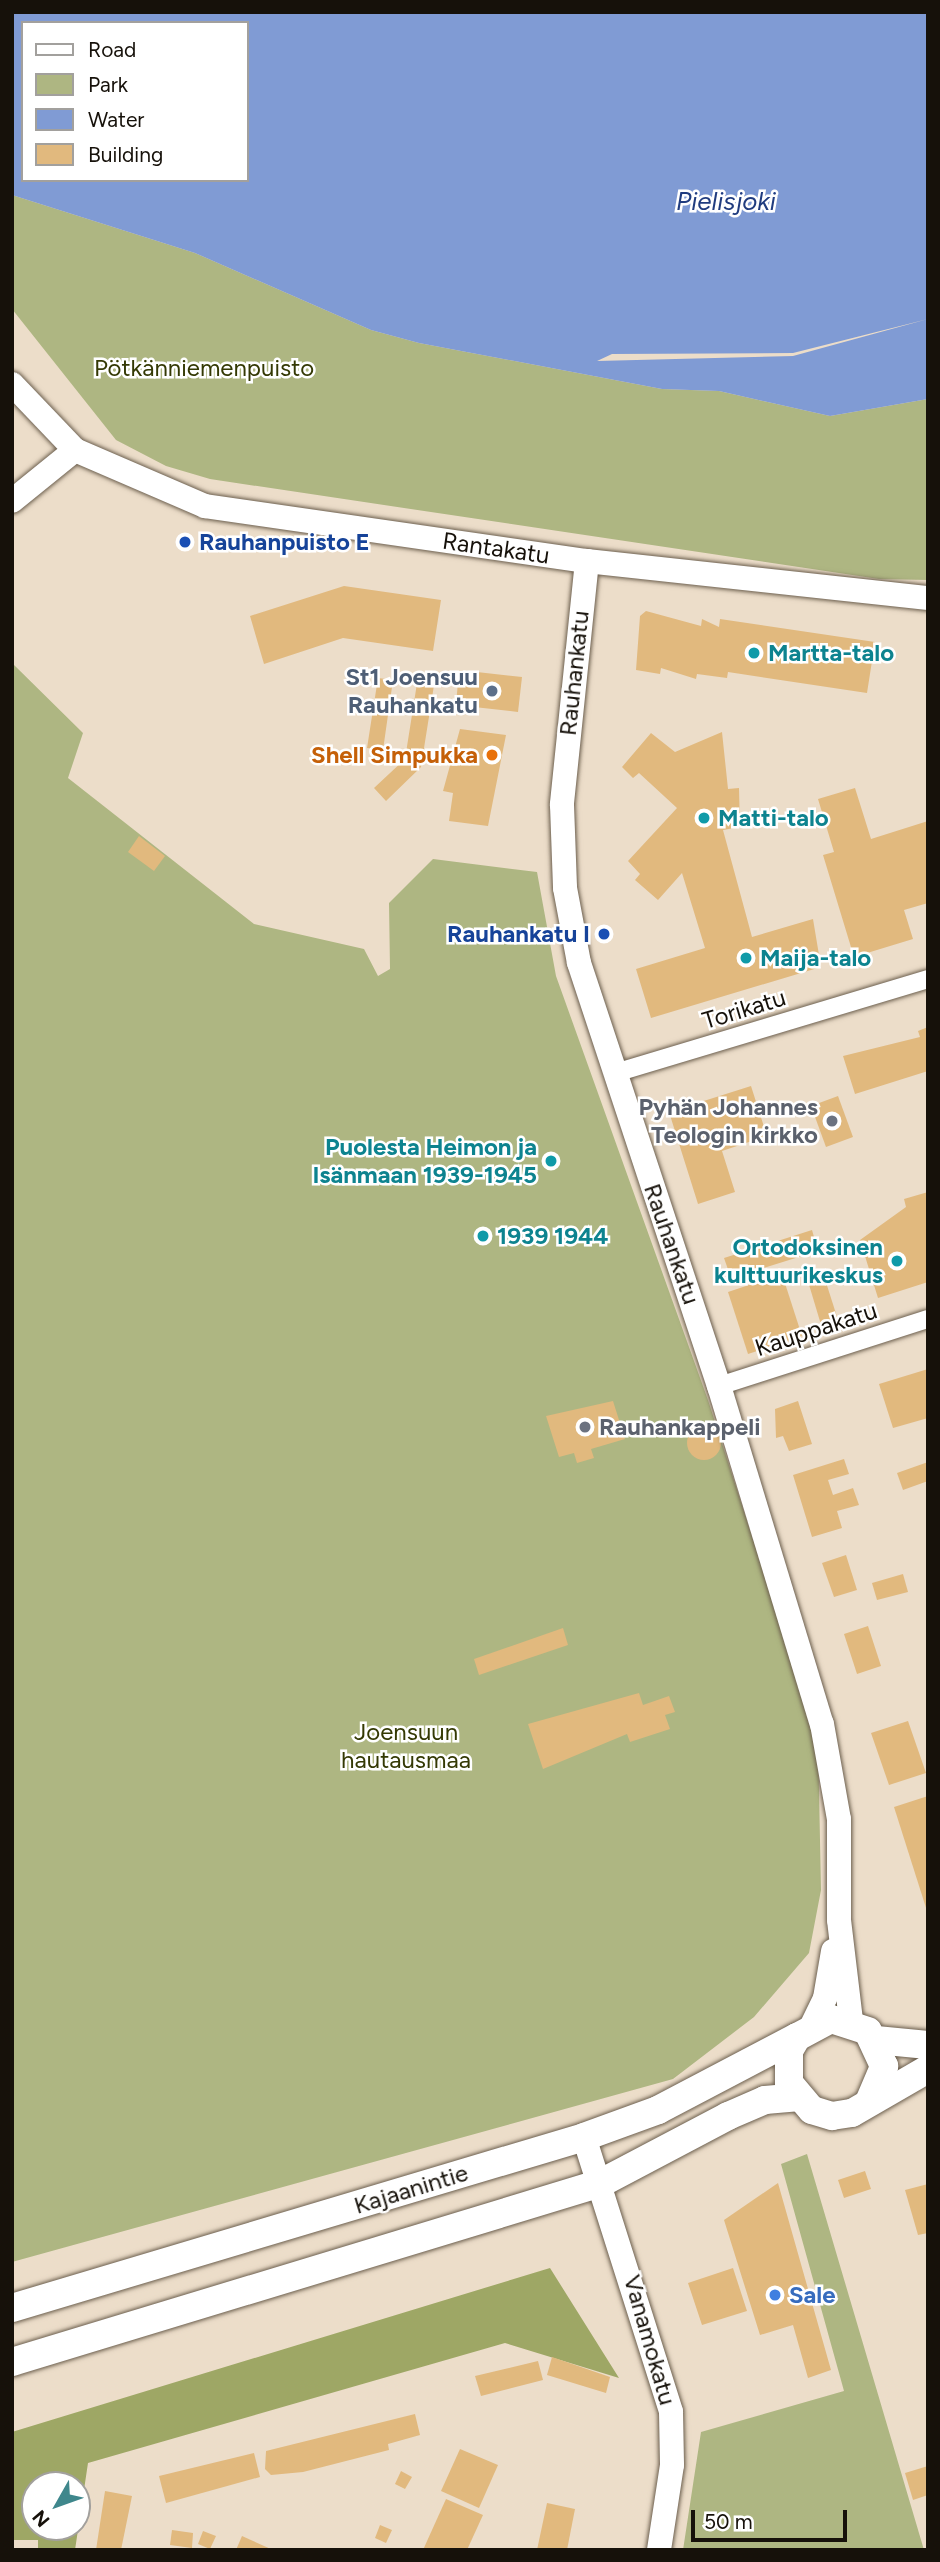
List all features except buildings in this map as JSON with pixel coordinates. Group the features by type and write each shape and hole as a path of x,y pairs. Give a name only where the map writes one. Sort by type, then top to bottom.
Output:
{"main road":[{"path":"928,2045 876,2040 850,2021 804,2031 787,2067 797,2097 832,2116 869,2102 928,2069"},
{"name":"Kajaanintie","path":"12,2308 584,2137 658,2110 804,2031"},
{"path":"869,2102 884,2066 876,2040"},
{"name":"Kajaanintie","path":"12,2362 601,2183 728,2116 765,2100 797,2097"}],"street":[{"path":"12,384 75,450 12,501"},
{"name":"Rantakatu","path":"75,450 205,506 587,561 878,598 928,598"},
{"name":"Rauhankatu","path":"587,561 562,805 565,888 579,963 719,1386 822,1724 839,1819 839,1920 850,2021"},
{"name":"Torikatu","path":"615,1073 928,979"},
{"name":"Kauppakatu","path":"719,1386 928,1319"},
{"name":"Rauhankatu","path":"804,2031 825,1998 839,1920"},
{"name":"Vanamokatu","path":"584,2137 601,2183 670,2412 672,2465 659,2550"}],"green space":[{"name":"Pötkänniemenpuisto","path":"12,195 195,253 371,330 419,343 662,389 719,391 830,416 928,399 928,580 879,579 210,479 166,466 116,440 12,309"},
{"name":"Joensuun hautausmaa","path":"12,663 83,733 68,778 254,924 364,949 378,976 390,969 389,903 433,859 537,872 556,976 708,1400 818,1741 821,1890 809,1953 754,2017 673,2079 12,2262"},
{"path":"807,2154 924,2550 683,2550 701,2432 844,2391 781,2164"},
{"path":"550,2268 619,2378 505,2343 88,2463 87,2471 21,2471 21,2540 12,2540 12,2432"},
{"path":"38,2541 76,2541 75,2550 38,2550"}],"water":[{"name":"Pielisjoki","path":"12,12 928,12 928,399 830,416 719,391 662,389 419,343 371,330 195,253 12,195"}],"pier":[{"path":"928,319 793,356 597,361 612,354 793,353"}],"place":[{"name":"Rauhanpuisto E","path":"185,542"},
{"name":"Martta-talo","path":"754,653"},
{"name":"St1 Joensuu Rauhankatu","path":"492,691"},
{"name":"Shell Simpukka","path":"492,755"},
{"name":"Matti-talo","path":"704,818"},
{"name":"Rauhankatu I","path":"604,934"},
{"name":"Maija-talo","path":"746,958"},
{"name":"Pyhän Johannes Teologin kirkko","path":"832,1121"},
{"name":"Puolesta Heimon ja Isänmaan 1939-1945","path":"551,1161"},
{"name":"1939 1944","path":"483,1236"},
{"name":"Ortodoksinen kulttuurikeskus","path":"897,1261"},
{"name":"Rauhankappeli","path":"585,1427"},
{"name":"Sale","path":"775,2295"}]}
